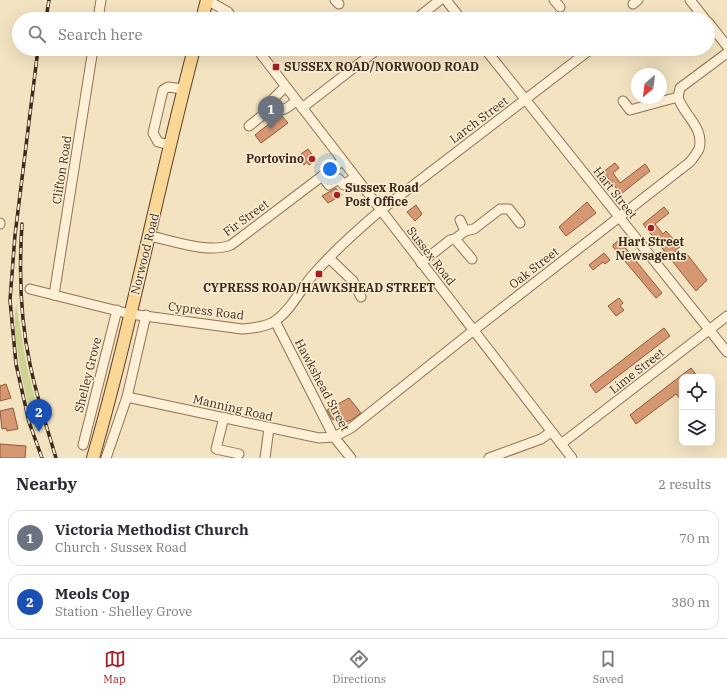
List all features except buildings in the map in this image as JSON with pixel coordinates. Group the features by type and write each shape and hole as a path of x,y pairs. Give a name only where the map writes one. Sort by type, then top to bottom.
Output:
{"main road":[{"path":"204,12 207,0"},
{"name":"Norwood Road","path":"92,458 150,236 183,89 192,56"}],"street":[{"path":"99,12 101,0"},
{"path":"207,0 228,12"},
{"path":"425,12 440,0"},
{"path":"446,0 455,12"},
{"path":"690,0 699,12"},
{"path":"715,31 727,46"},
{"path":"623,101 630,110 678,97 680,88 727,53"},
{"name":"Clifton Road","path":"54,295 92,56"},
{"name":"Sussex Road","path":"262,56 572,458"},
{"path":"286,87 271,100 273,107 280,111 299,104 368,56"},
{"name":"Hart Street","path":"490,56 727,352"},
{"name":"Larch Street","path":"381,210 582,56"},
{"path":"170,145 158,142 153,133 163,90 168,87 183,89"},
{"name":"Oak Street","path":"334,436 351,428 690,162 699,149 697,127 680,103 678,97"},
{"path":"249,126 273,107"},
{"name":"Fir Street","path":"150,236 210,249 221,249 231,245 342,161"},
{"path":"322,176 329,185 338,178 344,185 355,177"},
{"path":"421,263 450,240 455,239 465,231 474,229 500,209 509,209 520,223"},
{"name":"Cypress Road","path":"30,289 130,314 242,330 258,328 275,321 289,307 312,277 347,238 381,210"},
{"path":"460,220 465,231"},
{"path":"455,239 472,259"},
{"path":"329,258 353,281 361,297"},
{"name":"Shelley Grove","path":"83,445 117,310"},
{"path":"106,458 127,397 146,316"},
{"name":"Lime Street","path":"561,444 727,316"},
{"name":"Hawkshead Street","path":"275,321 334,436 351,458"},
{"name":"Manning Road","path":"127,397 319,438 334,436"},
{"path":"224,417 216,449 239,454"},
{"path":"265,458 269,428"},
{"path":"489,458 541,439 551,432"}],"green space":[{"path":"16,303 27,368 43,429 35,431 17,351 15,335"}],"railway":[{"path":"47,12 49,0"},
{"path":"37,56 15,235 10,300 16,364 29,422 42,458"},
{"path":"22,224 21,294 24,329 35,387 56,458"}],"place":[{"name":"SUSSEX ROAD/NORWOOD ROAD","path":"276,67"},
{"name":"Victoria Methodist Church","path":"271,129"},
{"name":"Portovino","path":"312,159"},
{"name":"Sussex Road Post Office","path":"337,195"},
{"name":"Hart Street Newsagents","path":"651,228"},
{"name":"CYPRESS ROAD/HAWKSHEAD STREET","path":"319,274"},
{"name":"Meols Cop","path":"39,432"}]}
